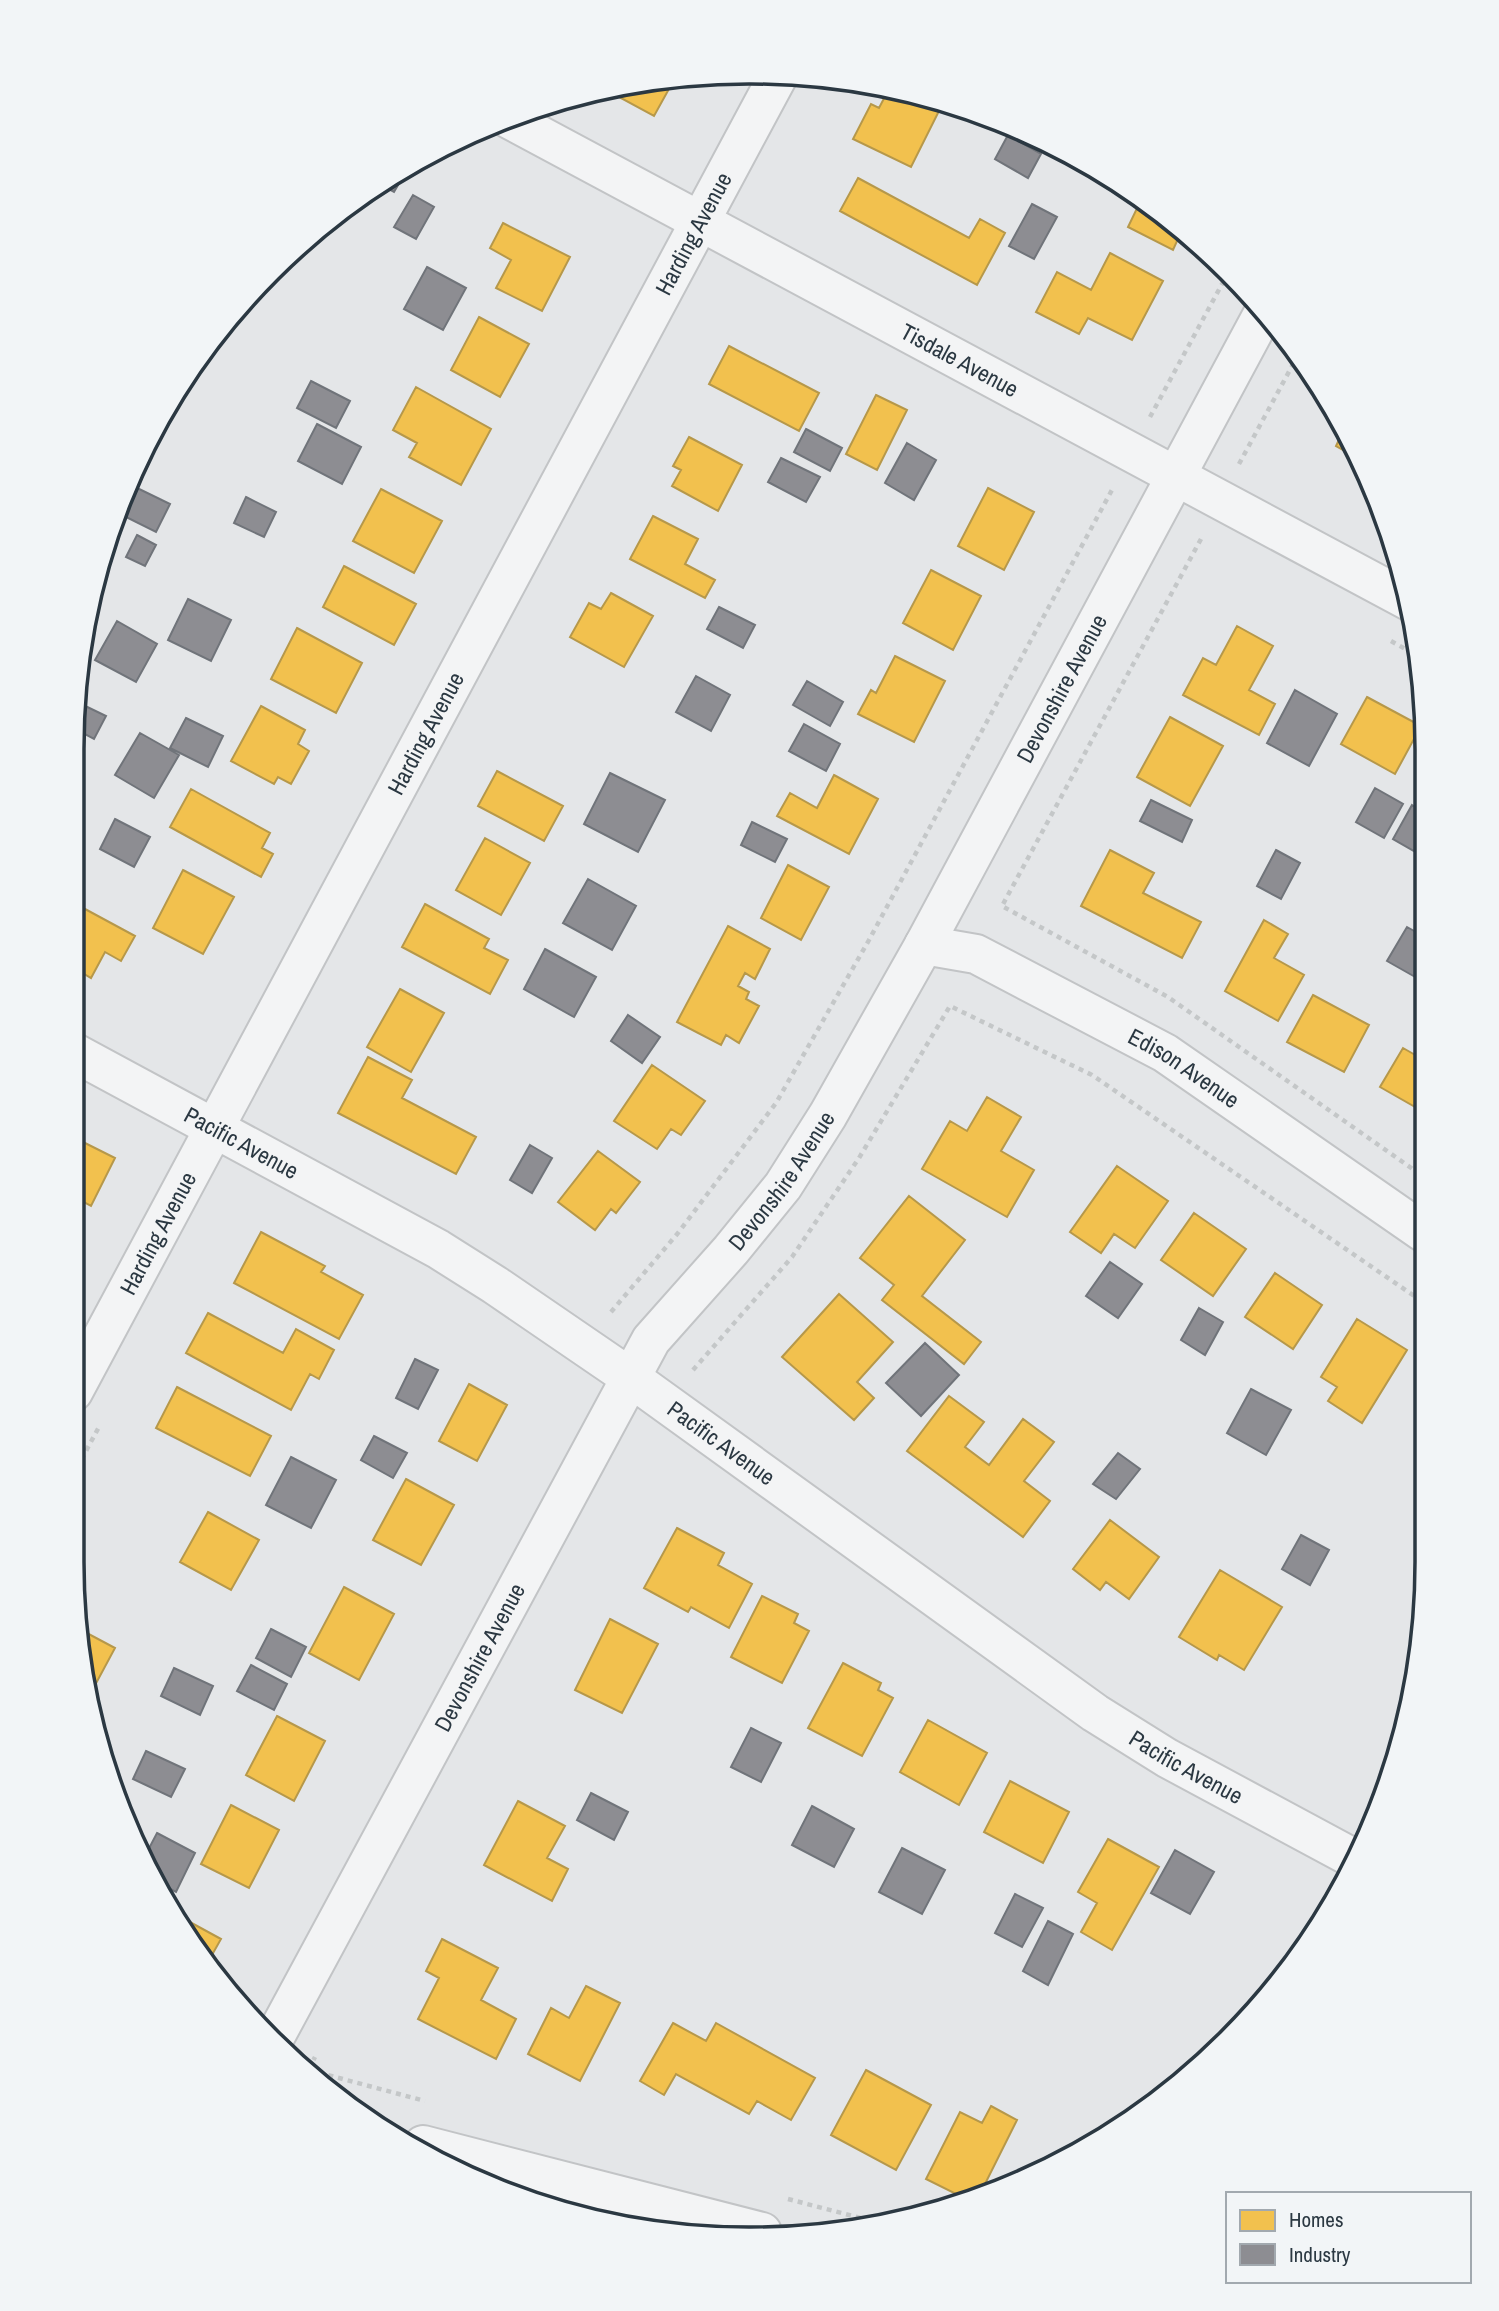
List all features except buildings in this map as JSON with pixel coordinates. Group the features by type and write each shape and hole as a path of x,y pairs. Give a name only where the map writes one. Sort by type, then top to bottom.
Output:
{"street":[{"name":"Harding Avenue","path":"84,1371 773,85"},
{"name":"Tisdale Avenue","path":"520,125 1396,594"},
{"name":"Devonshire Avenue","path":"278,2031 651,1340 731,1250 783,1186 828,1115 924,945 1259,322"},
{"name":"Edison Avenue","path":"924,945 976,954 1165,1053 1415,1225"},
{"name":"Pacific Avenue","path":"84,1058 438,1249 631,1378 1095,1713 1167,1758 1347,1854"},
{"path":"437,2149 742,2227"}],"path":[{"path":"1150,418 1223,283"},
{"path":"1239,464 1292,365"},
{"path":"611,1312 678,1233 776,1103 869,940 1113,487"},
{"path":"1212,545 1200,539 1002,906 1168,997 1415,1171"},
{"path":"1381,636 1407,650"},
{"path":"692,1371 792,1257 859,1158 950,1006 1092,1075 1415,1297"}]}
